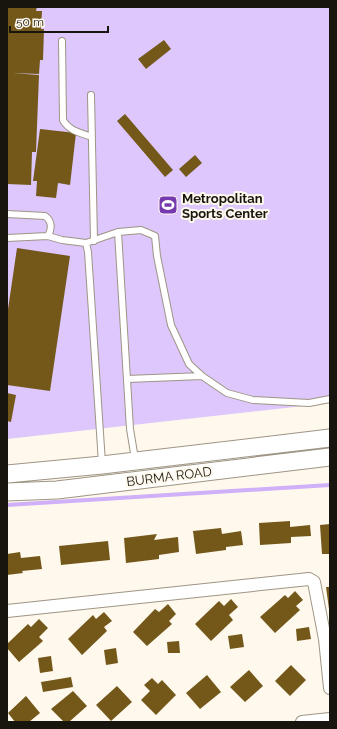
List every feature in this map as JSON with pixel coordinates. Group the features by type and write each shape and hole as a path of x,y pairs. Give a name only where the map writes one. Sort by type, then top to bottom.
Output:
{"main road":[{"name":"BURMA ROAD","path":"7,474 102,465 330,438"},
{"name":"BURMA ROAD","path":"7,492 57,490 330,457"}],"street":[{"path":"7,612 309,579 314,582 325,639 330,688"},
{"path":"302,722 330,719"}],"lane":[{"path":"62,41 63,120 70,128 92,137"},
{"path":"91,95 94,241"},
{"path":"7,214 44,216 48,219 50,224 51,230 48,236"},
{"path":"7,238 48,236 62,240 86,242 94,241 118,232 141,230 155,236 157,256 171,325 189,364 202,376 227,393 253,400 309,403 330,399"},
{"path":"118,232 130,429 135,461"},
{"path":"86,242 88,252 102,465"},
{"path":"127,379 202,376"}],"shaded area":[{"name":"Metropolitan Sports Center","path":"7,7 330,7 330,403 7,439"}],"building":[{"path":"7,7 37,7 36,11 42,11 41,29 44,29 43,60 40,60 39,74 12,73 39,75 36,152 32,152 31,185 7,184"},
{"path":"164,40 171,49 146,69 138,59"},
{"path":"125,114 173,170 165,177 117,121"},
{"path":"40,129 76,133 70,185 58,183 56,198 36,196 37,181 33,181"},
{"path":"195,155 202,163 186,177 179,169"},
{"path":"17,248 70,256 50,391 7,385 7,316"},
{"path":"7,393 16,395 11,422 7,421"},
{"path":"290,521 290,527 310,525 311,536 291,537 291,543 260,545 259,523"},
{"path":"330,524 330,554 322,554 320,525"},
{"path":"221,528 222,534 241,531 243,545 226,547 226,550 196,554 193,531"},
{"path":"157,534 154,540 178,537 179,552 159,555 159,559 126,563 124,538"},
{"path":"108,541 110,560 61,565 59,546"},
{"path":"20,552 21,558 40,556 42,569 22,571 23,573 7,575 7,554"},
{"path":"326,587 330,587 330,609 329,609"},
{"path":"295,591 303,600 296,606 300,610 275,633 260,617 285,595 288,598"},
{"path":"231,599 238,607 229,615 233,620 211,641 195,624 219,601 224,606"},
{"path":"168,604 176,614 169,621 172,624 147,646 133,632 155,609 159,612"},
{"path":"104,612 112,621 104,627 107,631 82,655 68,639 93,615 96,619"},
{"path":"39,619 48,628 39,637 43,641 19,662 7,648 7,644 28,624 31,627"},
{"path":"309,627 311,639 297,641 296,629"},
{"path":"242,634 244,647 230,649 228,636"},
{"path":"179,641 180,653 168,653 167,642"},
{"path":"116,648 118,663 106,665 104,650"},
{"path":"51,656 53,671 40,673 38,658"},
{"path":"291,665 306,680 290,696 275,681"},
{"path":"249,670 263,686 245,702 230,687"},
{"path":"207,675 221,692 200,709 186,693"},
{"path":"71,677 73,687 43,692 41,682"},
{"path":"152,678 158,684 162,680 176,695 156,715 141,700 150,691 144,685"},
{"path":"117,686 132,702 111,721 96,705"},
{"path":"73,691 87,706 69,722 64,722 51,709"},
{"path":"26,696 40,713 29,722 15,722 8,713"}],"waterway":[{"path":"7,505 330,485"}],"place":[{"name":"Metropolitan Sports Center","path":"168,205"}]}
